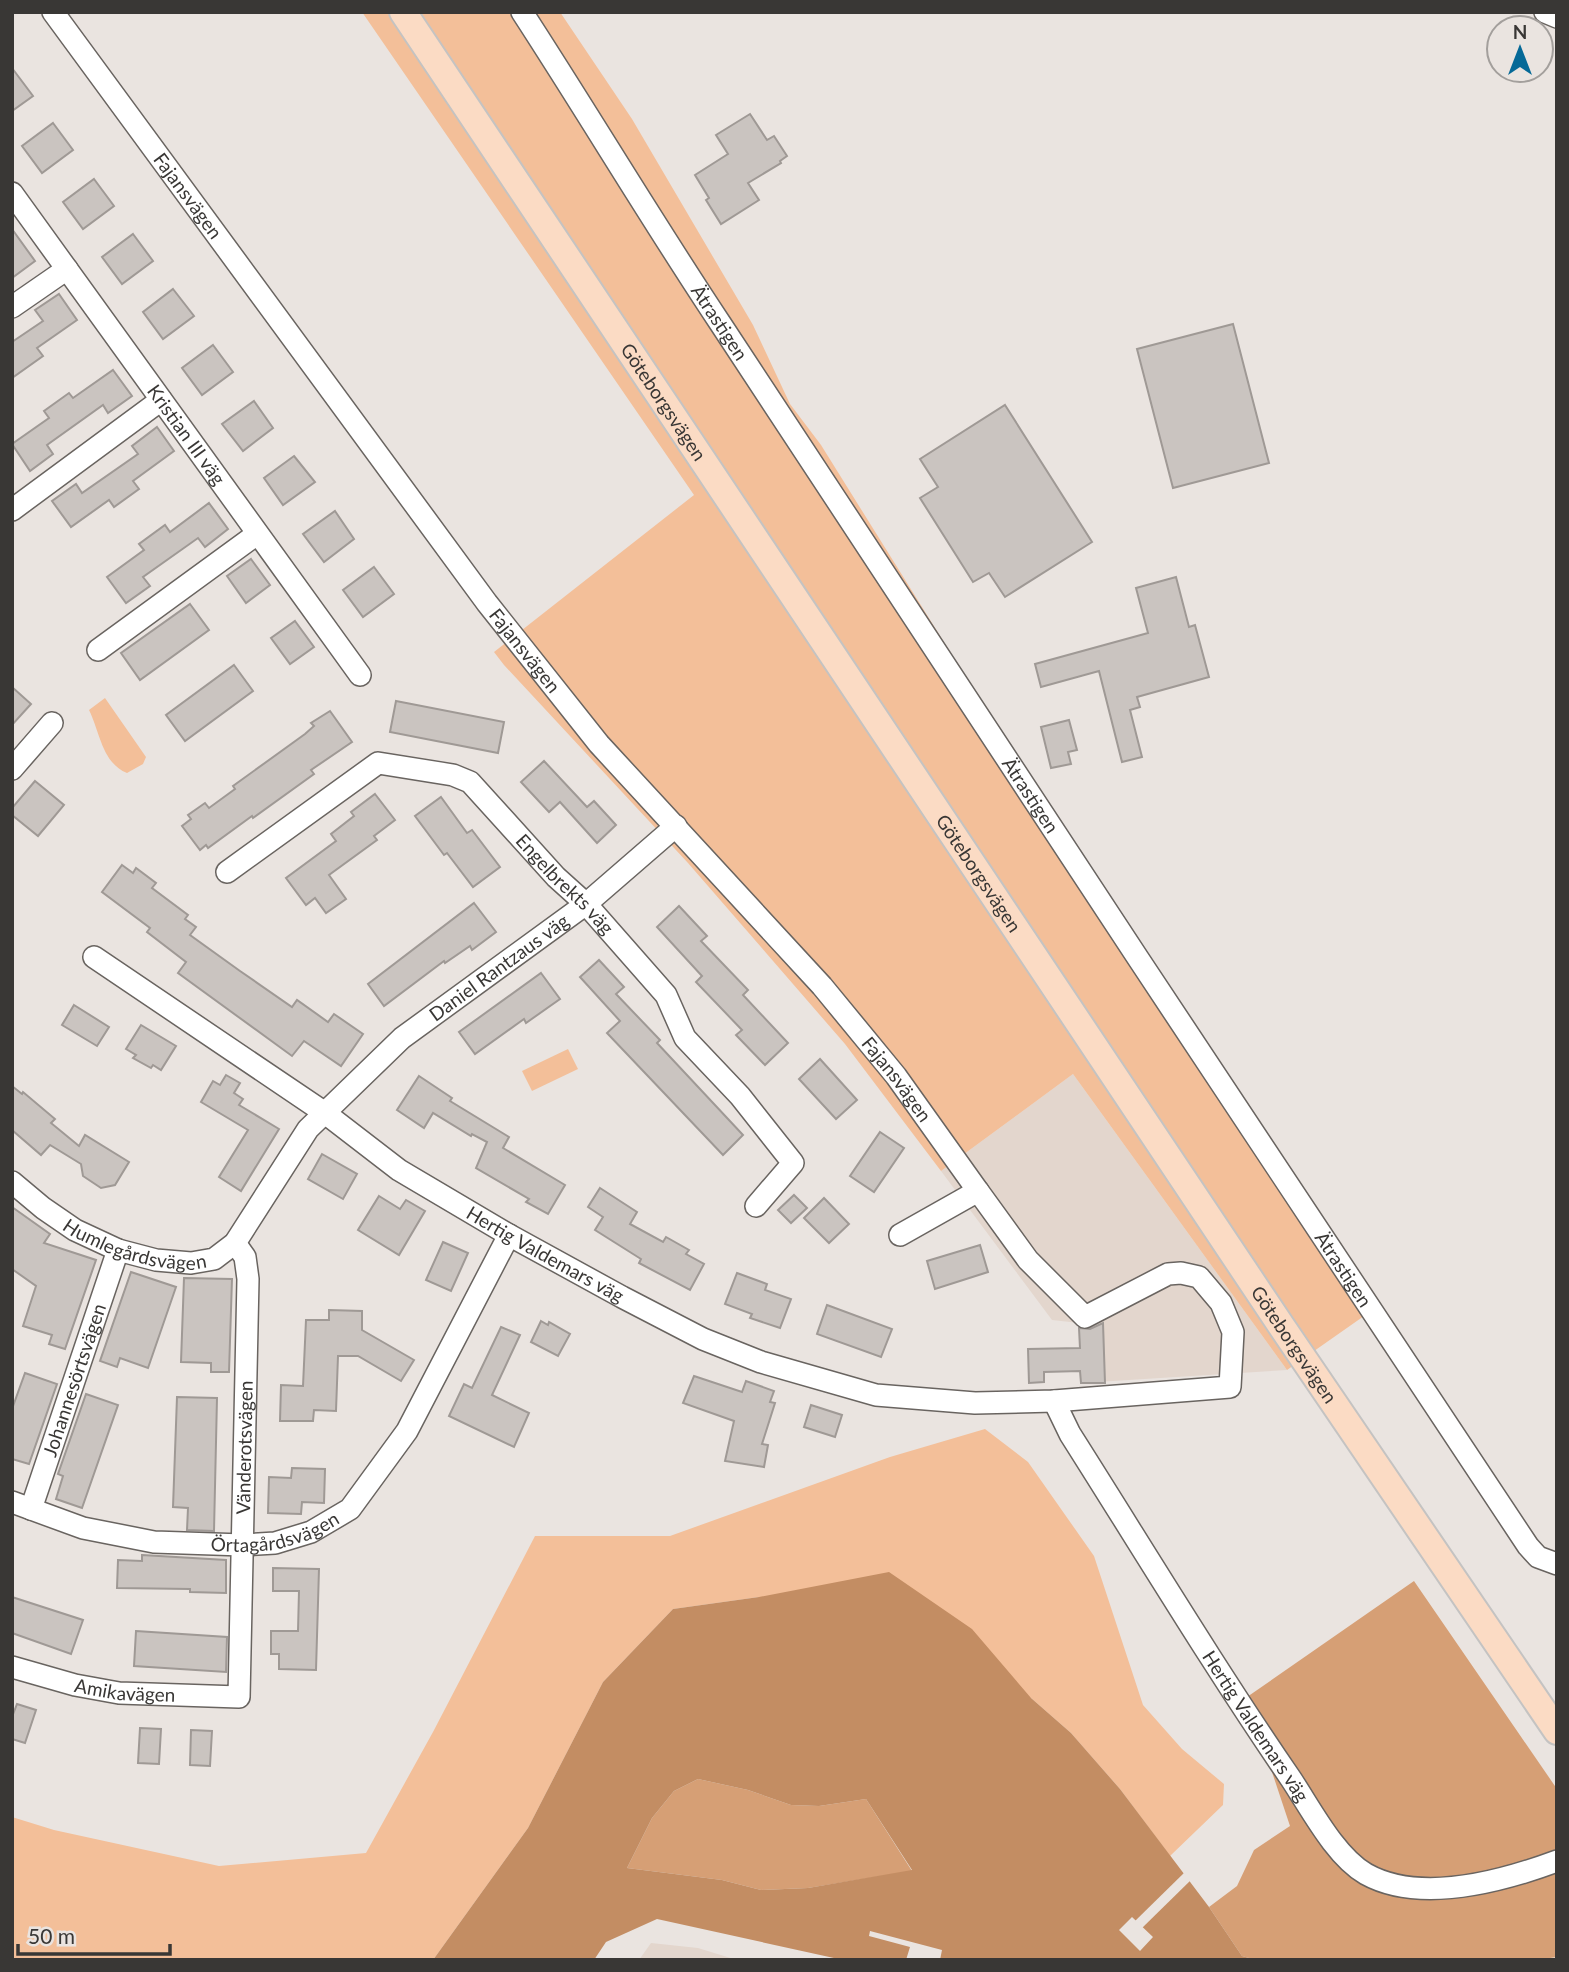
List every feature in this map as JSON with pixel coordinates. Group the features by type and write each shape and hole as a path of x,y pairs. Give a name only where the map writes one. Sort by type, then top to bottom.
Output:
{"main road":[{"name":"Göteborgsvägen","path":"404,12 1282,1327 1557,1731"}],"street":[{"name":"Fajansvägen","path":"53,12 487,603 599,744 822,986 896,1076 1028,1260 1085,1317 1168,1274 1181,1273 1199,1277 1220,1303 1233,1332 1230,1387"},
{"name":"Ätrastigen","path":"522,12 719,322 1301,1207 1528,1546 1538,1557 1557,1563"},
{"path":"1545,12 1557,17"},
{"name":"Kristian III väg","path":"12,193 360,675"},
{"path":"12,307 67,269"},
{"path":"12,510 161,400"},
{"path":"98,650 257,534"},
{"path":"12,769 52,723"},
{"name":"Engelbrekts väg","path":"227,872 378,763 453,775 470,782 556,877 586,904 666,995 685,1038 740,1096 793,1163 756,1206"},
{"name":"Daniel Rantzaus väg","path":"325,1114 412,1029 586,904 676,826"},
{"name":"Hertig Valdemars väg","path":"94,957 325,1114 398,1170 509,1235 703,1339 761,1362 876,1395 975,1403 1054,1401 1230,1387"},
{"name":"Humlegårdsvägen","path":"12,1182 75,1230 118,1250 156,1260 191,1263 214,1259 235,1243 307,1129 325,1114"},
{"path":"900,1236 978,1191"},
{"name":"Örtagårdsvägen","path":"21,1506 83,1528 154,1542 243,1545 275,1543 311,1532 350,1509 407,1432 509,1235"},
{"name":"Vänderotsvägen","path":"235,1243 245,1257 248,1279 239,1697"},
{"name":"Johannesörtsvägen","path":"21,1506 118,1250"},
{"name":"Hertig Valdemars väg","path":"1054,1401 1070,1434 1253,1722 1340,1852 1365,1874 1395,1886 1426,1891 1470,1885 1557,1861"},
{"name":"Amikavägen","path":"12,1667 64,1682 119,1693 239,1697"}],"shaded area":[{"path":"362,12 560,12 632,119 753,325 790,404 821,445 1364,1316 1287,1370 1073,1074 941,1171 845,1044 688,863 494,652 694,495"},
{"path":"105,698 146,757 143,764 127,773 112,762 107,754 89,710"},
{"path":"568,1049 578,1069 532,1091 522,1071"},
{"path":"1073,1074 1287,1370 1081,1383 1079,1323 1052,1320 941,1171"},
{"path":"985,1429 1028,1462 1094,1556 1143,1705 1182,1749 1224,1784 1223,1805 1170,1856 1120,1789 1071,1733 1031,1698 759,1597 673,1609 603,1682 528,1828 433,1960 12,1960 12,1817 54,1830 219,1866 366,1853 433,1732 535,1536 670,1536 890,1457"},
{"path":"889,1572 972,1629 1031,1698 1071,1733 1120,1789 1209,1907 1242,1956 1256,1960 940,1960 942,1950 870,1931 869,1936 910,1947 906,1960 843,1960 657,1919 606,1942 594,1960 433,1960 528,1828 603,1682 673,1609 759,1597","holes":["698,1779 748,1790 791,1805 819,1806 866,1799 912,1870 808,1888 761,1890 722,1880 627,1868 652,1818 674,1791","1132,1917 1153,1937 1140,1951 1119,1930"]},
{"path":"1414,1581 1557,1789 1557,1957 1536,1960 1256,1960 1242,1956 1209,1907 1237,1886 1254,1850 1290,1826 1247,1697"},
{"path":"698,1779 748,1790 791,1805 819,1806 866,1799 912,1871 808,1888 761,1890 722,1880 627,1868 652,1818 674,1791"},
{"path":"651,1943 698,1948 737,1960 639,1960"}],"pier":[{"path":"1186,1871 1192,1879 1141,1929 1134,1922"}],"building":[{"path":"12,68 33,96 12,111"},
{"path":"750,114 767,140 774,136 787,156 781,163 748,183 759,200 721,224 695,175 728,154 716,135"},
{"path":"53,123 73,150 42,173 22,146"},
{"path":"94,179 114,206 83,229 63,202"},
{"path":"12,229 35,261 12,278"},
{"path":"133,234 153,261 122,284 102,257"},
{"path":"173,289 194,316 163,339 143,312"},
{"path":"59,294 77,320 37,348 43,356 12,378 12,342 43,321 35,310"},
{"path":"1233,324 1269,463 1173,488 1137,349"},
{"path":"213,345 233,372 202,395 182,368"},
{"path":"113,370 132,396 108,413 103,405 47,445 53,454 30,471 12,444 49,418 44,411 69,393 73,398"},
{"path":"254,401 273,428 243,451 222,424"},
{"path":"1005,405 1092,542 1005,597 989,573 973,582 920,498 938,487 920,459"},
{"path":"157,427 174,451 133,481 139,489 114,507 109,500 71,527 52,501 76,484 82,493 138,454 132,446"},
{"path":"294,456 315,482 283,505 264,478"},
{"path":"209,503 228,529 205,547 198,538 143,577 150,586 126,603 107,577 144,550 139,544 165,525 170,532"},
{"path":"335,511 354,539 324,562 303,534"},
{"path":"251,559 270,585 246,603 227,576"},
{"path":"374,567 394,594 363,617 343,590"},
{"path":"1176,577 1189,627 1195,625 1209,677 1137,697 1140,707 1130,710 1142,757 1122,762 1099,671 1041,687 1035,664 1148,633 1136,588"},
{"path":"190,604 209,630 140,680 121,653"},
{"path":"295,621 314,647 290,664 271,638"},
{"path":"234,665 253,691 185,741 166,715"},
{"path":"12,687 31,704 12,725"},
{"path":"396,701 504,722 498,753 390,732"},
{"path":"330,711 352,742 311,770 314,774 253,818 252,816 208,848 206,845 200,850 182,826 191,819 188,815 205,803 209,808 235,789 233,786 305,734 314,726 311,723"},
{"path":"1069,720 1077,750 1068,752 1071,764 1051,768 1041,727"},
{"path":"544,761 587,807 594,801 616,825 597,843 560,802 549,812 521,782"},
{"path":"35,781 64,805 38,836 12,815 12,808"},
{"path":"375,794 395,820 374,836 377,840 329,875 346,899 326,913 315,898 306,905 286,878 336,841 331,834 354,816 351,812"},
{"path":"441,797 467,833 472,830 500,867 473,887 447,853 444,855 415,816"},
{"path":"122,865 133,873 136,868 156,883 152,888 188,915 185,919 196,927 190,935 240,971 292,1007 297,1000 328,1022 334,1014 363,1034 341,1066 304,1041 292,1056 178,973 186,962 147,932 150,928 102,892"},
{"path":"474,903 496,932 472,950 470,946 445,963 444,961 384,1006 368,984"},
{"path":"679,906 707,936 701,941 748,990 743,995 788,1043 765,1065 736,1035 742,1030 696,982 702,976 657,927"},
{"path":"599,960 624,987 616,994 660,1040 657,1043 743,1135 723,1155 607,1033 620,1021 580,977"},
{"path":"541,973 560,999 526,1023 524,1019 475,1054 459,1032"},
{"path":"74,1005 109,1027 97,1046 62,1025"},
{"path":"141,1025 176,1046 161,1070 153,1065 151,1068 133,1058 136,1055 126,1049"},
{"path":"820,1059 857,1100 836,1119 799,1079"},
{"path":"226,1075 240,1083 234,1093 243,1099 239,1105 279,1129 241,1191 219,1177 248,1130 201,1102 213,1081 220,1085"},
{"path":"419,1076 452,1098 450,1101 509,1137 503,1148 565,1185 548,1214 526,1202 529,1199 476,1168 487,1142 472,1134 471,1136 433,1113 424,1128 397,1110"},
{"path":"12,1086 55,1119 51,1123 79,1146 85,1135 129,1162 115,1185 101,1188 83,1176 81,1164 50,1145 41,1155 12,1130"},
{"path":"880,1132 904,1148 874,1192 850,1176"},
{"path":"322,1154 357,1174 343,1199 308,1179"},
{"path":"600,1188 637,1212 630,1224 663,1242 666,1237 689,1250 686,1254 704,1264 690,1290 639,1263 641,1259 595,1230 603,1217 588,1207"},
{"path":"794,1195 807,1208 791,1223 778,1210"},
{"path":"379,1196 400,1209 406,1200 425,1211 399,1255 358,1230"},
{"path":"824,1198 849,1224 829,1243 804,1218"},
{"path":"12,1207 50,1234 44,1243 96,1260 65,1349 49,1344 52,1335 23,1326 36,1286 12,1269"},
{"path":"443,1242 468,1253 451,1291 426,1280"},
{"path":"980,1245 988,1272 935,1289 927,1261"},
{"path":"131,1272 176,1287 148,1368 120,1358 117,1367 100,1361"},
{"path":"737,1273 767,1284 765,1290 791,1299 780,1328 750,1318 752,1314 725,1304"},
{"path":"184,1278 232,1279 229,1372 211,1372 211,1363 181,1362"},
{"path":"827,1305 892,1329 881,1357 817,1334"},
{"path":"329,1310 362,1311 362,1330 414,1360 401,1381 358,1356 338,1356 336,1411 314,1410 313,1421 280,1421 281,1385 303,1386 306,1320 329,1320"},
{"path":"541,1321 548,1325 549,1322 570,1334 558,1356 531,1342"},
{"path":"1103,1323 1105,1383 1081,1383 1080,1371 1044,1372 1044,1382 1029,1383 1028,1349 1080,1348 1079,1328 1090,1329"},
{"path":"501,1327 520,1335 492,1395 529,1413 514,1447 449,1416 464,1384 472,1388"},
{"path":"25,1373 57,1384 29,1464 12,1459 12,1409"},
{"path":"694,1376 742,1392 746,1381 774,1391 770,1402 775,1403 762,1444 768,1445 764,1467 725,1461 734,1421 683,1403"},
{"path":"86,1394 118,1405 82,1508 56,1499 63,1476 58,1474"},
{"path":"177,1397 217,1398 214,1531 187,1530 188,1508 173,1507"},
{"path":"811,1405 842,1415 835,1437 804,1427"},
{"path":"292,1468 325,1469 324,1503 302,1502 301,1514 268,1513 269,1477 291,1478"},
{"path":"142,1555 226,1560 226,1593 190,1592 190,1589 117,1588 118,1560 142,1561"},
{"path":"273,1568 319,1569 316,1670 279,1669 279,1654 271,1654 271,1631 298,1631 299,1591 273,1591"},
{"path":"12,1597 83,1620 71,1654 12,1633"},
{"path":"136,1631 227,1637 226,1672 134,1666"},
{"path":"17,1704 36,1710 25,1743 12,1739 12,1717"},
{"path":"140,1728 161,1729 159,1764 138,1763"},
{"path":"191,1730 212,1731 210,1766 190,1765"}]}
